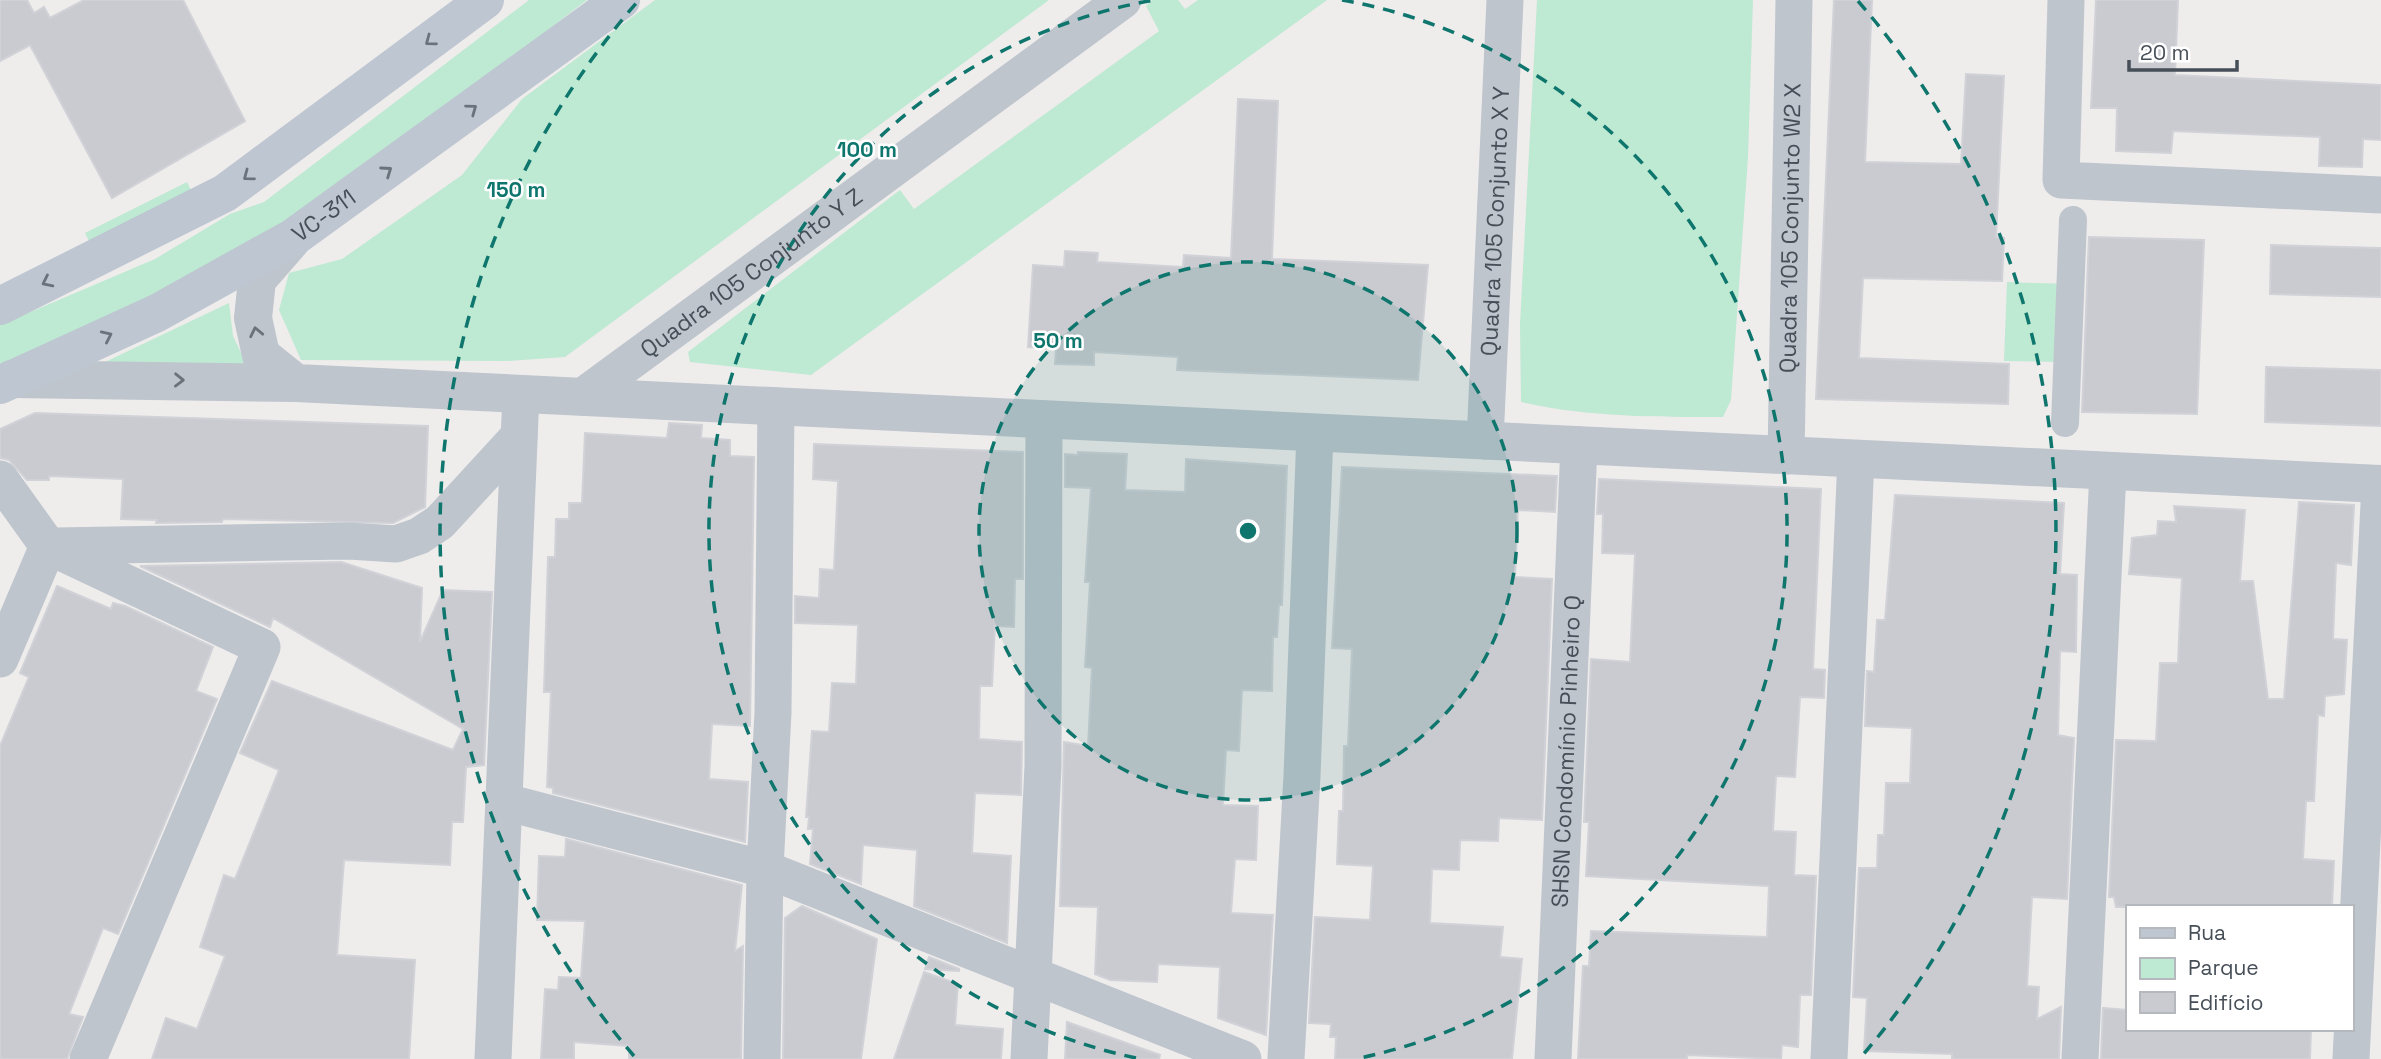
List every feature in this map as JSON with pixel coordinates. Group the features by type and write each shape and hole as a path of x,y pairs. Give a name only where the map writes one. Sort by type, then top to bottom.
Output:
{"main road":[{"path":"0,306 225,193 485,0"},
{"name":"VC-311","path":"6,382 157,313 294,237 621,0"}],"street":[{"name":"Quadra 105 Conjunto Y Z","path":"583,397 1123,0"},
{"name":"Quadra 105 Conjunto X Y","path":"1485,441 1505,0"},
{"name":"Quadra 105 Conjunto W2 X","path":"1786,456 1794,0"},
{"path":"2066,0 2061,180 2381,195"},
{"path":"2065,423 2073,220"},
{"path":"294,237 257,280 253,318 261,355 296,383"},
{"path":"6,382 296,383 2380,484 2353,1019"},
{"path":"493,1059 521,394"},
{"path":"762,1059 765,869 773,712 776,406"},
{"path":"1029,1059 1044,766 1044,419"},
{"path":"1286,1059 1315,433"},
{"path":"48,547 349,541 396,544 419,536 440,522 519,436"},
{"name":"SHSN Condomínio Pinheiro Q","path":"1553,1059 1578,445"},
{"path":"1829,1059 1856,459"},
{"path":"2080,1059 2108,471"},
{"path":"0,479 48,547 262,647 88,1059"},
{"path":"0,659 48,547"},
{"path":"505,802 765,869 1243,1059"},
{"path":"2351,1059 2352,1031"}],"green space":[{"path":"529,0 587,0 373,163 255,243 152,298 0,365 0,325 155,259 230,214 264,202"},
{"path":"655,0 1049,0 565,357 507,361 301,360 279,310 289,273 342,259 462,175 522,99"},
{"path":"1152,0 1178,0 1185,9 1198,0 1327,0 811,375 690,362 688,352 900,190 914,209 1159,31 1146,6"},
{"path":"1537,0 1753,0 1748,157 1731,400 1723,417 1596,413 1521,402 1520,324"},
{"path":"187,182 192,192 90,243 85,233"},
{"path":"2007,282 2068,284 2065,362 2004,361"},
{"path":"229,303 233,336 248,367 105,362"}],"building":[{"path":"0,0 27,0 34,13 44,7 50,18 84,0 183,0 245,121 112,198 30,45 0,61"},
{"path":"1834,0 1872,0 1865,162 1961,164 1966,74 2004,76 1996,237 2004,238 2002,281 1863,278 1859,358 2009,364 2008,404 1816,399"},
{"path":"2096,0 2178,0 2175,75 2381,85 2381,140 2363,139 2362,167 2319,166 2320,137 2173,131 2171,153 2116,151 2117,108 2091,108"},
{"path":"1238,99 1278,101 1272,259 1428,265 1418,380 1177,370 1178,357 1094,352 1094,365 1055,364 1056,349 1028,347 1033,265 1064,267 1065,251 1098,253 1097,262 1183,267 1184,255 1231,258"},
{"path":"2089,237 2204,240 2197,414 2082,412"},
{"path":"2271,245 2381,248 2381,297 2270,294"},
{"path":"2266,367 2381,370 2381,426 2265,422"},
{"path":"35,413 428,426 425,507 393,523 223,519 222,522 156,523 157,520 121,519 123,479 49,476 49,480 27,480 9,460 0,458 0,429"},
{"path":"669,423 702,425 701,438 730,440 730,456 754,457 750,726 712,724 709,779 748,782 745,842 553,793 553,788 547,787 551,692 544,692 548,557 555,557 556,519 569,519 569,503 582,503 585,433 667,438"},
{"path":"814,444 1023,452 1023,579 1015,579 1014,627 995,626 992,686 980,686 979,739 1022,742 1021,795 975,793 972,853 1011,856 1007,943 914,906 917,850 863,845 861,884 810,864 813,829 808,829 809,817 806,817 812,731 829,732 832,683 856,684 858,625 795,623 795,596 819,598 820,569 834,570 838,481 813,479"},
{"path":"1078,452 1127,454 1125,490 1185,492 1186,459 1287,466 1282,605 1279,605 1277,637 1273,637 1272,691 1242,690 1239,751 1226,750 1223,805 1258,806 1256,860 1235,859 1231,913 1273,915 1266,1035 1218,1018 1220,967 1158,964 1157,982 1110,980 1095,974 1098,907 1060,906 1064,742 1088,746 1092,668 1085,667 1090,582 1085,582 1091,488 1065,487 1065,454 1078,455"},
{"path":"1342,467 1557,476 1555,512 1518,510 1515,577 1552,579 1542,820 1499,818 1498,841 1460,840 1459,870 1432,869 1430,923 1503,927 1500,957 1522,959 1512,1059 1335,1059 1336,1037 1330,1037 1331,1024 1309,1023 1315,917 1370,920 1373,866 1337,864 1339,811 1343,811 1344,746 1348,746 1352,649 1332,648"},
{"path":"1599,479 1821,489 1813,669 1825,670 1824,698 1800,697 1795,777 1776,776 1773,831 1796,832 1794,875 1816,876 1811,995 1800,995 1798,1047 1782,1045 1781,1059 1687,1055 1687,1059 1578,1059 1583,966 1589,966 1591,931 1767,937 1769,886 1586,876 1589,822 1584,822 1591,659 1630,662 1635,554 1602,553 1603,514 1597,514"},
{"path":"1895,495 2064,503 2060,574 2077,575 2076,652 2060,651 2058,735 2074,738 2067,899 2032,897 2027,986 2039,987 2037,1019 2061,1007 2059,1059 1952,1059 1952,1054 1864,1051 1867,998 1853,997 1859,868 1877,868 1878,835 1884,835 1886,783 1910,783 1912,728 1865,726 1867,671 1874,672 1877,620 1885,620"},
{"path":"2299,502 2354,505 2351,565 2336,563 2333,639 2347,640 2344,694 2325,696 2324,716 2318,715 2314,801 2306,801 2303,859 2334,861 2332,905 2116,907 2114,897 2109,897 2116,740 2156,741 2160,663 2178,663 2182,578 2129,574 2132,538 2157,535 2158,521 2176,522 2174,506 2245,510 2240,581 2253,581 2268,699 2284,699"},
{"path":"341,562 422,588 420,642 443,590 492,592 484,765 466,767 463,822 452,822 450,865 344,860 337,955 415,960 409,1059 152,1059 166,1018 197,1029 225,956 200,947 224,875 235,879 279,770 240,753 272,681 453,750 463,729 273,618 270,627 140,566"},
{"path":"57,586 111,609 113,603 125,606 213,647 196,691 217,699 118,934 103,928 69,1014 83,1017 67,1059 0,1059 0,746 29,677 20,673"},
{"path":"566,839 742,885 735,951 743,946 741,1059 629,1059 629,1046 574,1042 574,1059 541,1059 545,989 558,990 559,977 581,978 585,921 537,920 539,856 565,857"},
{"path":"802,906 877,939 861,1059 783,1059 785,918"},
{"path":"929,957 959,969 959,971 925,969"},
{"path":"924,972 958,984 955,1025 1003,1029 1001,1059 894,1059"},
{"path":"2103,1008 2126,1010 2126,1031 2311,1031 2310,1059 2101,1059"},
{"path":"1067,1022 1160,1055 1159,1059 1065,1059"}]}
